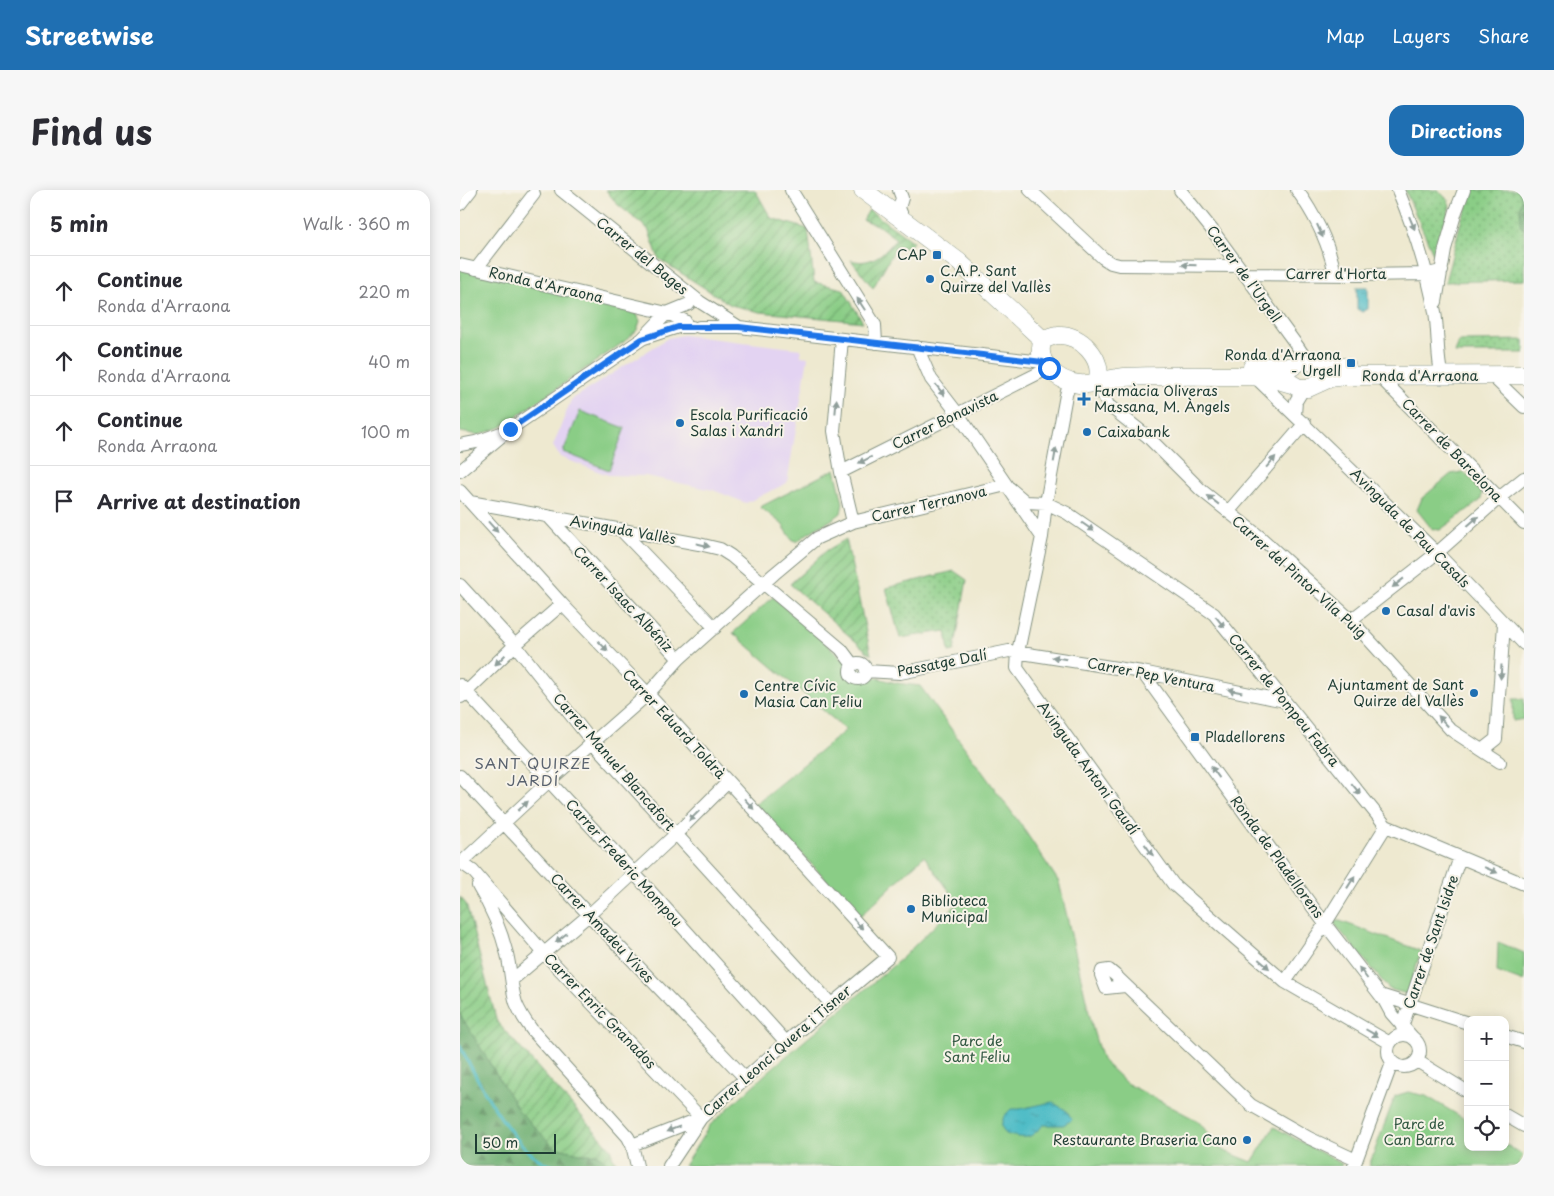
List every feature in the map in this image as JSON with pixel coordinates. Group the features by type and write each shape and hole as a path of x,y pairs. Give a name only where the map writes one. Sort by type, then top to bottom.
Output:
{"street":[{"path":"460,204 471,190"},
{"name":"Carrer del Bages","path":"561,190 698,304"},
{"path":"791,190 875,325 876,343"},
{"path":"863,190 959,262 1043,340"},
{"path":"899,190 902,198 899,208 904,220"},
{"name":"Carrer d'Horta","path":"1030,190 1102,258 1119,265 1336,275 1426,269 1442,271"},
{"name":"Carrer de l'Urgell","path":"1180,190 1298,347 1302,354 1304,375"},
{"path":"1297,190 1328,249 1336,275"},
{"path":"1398,190 1415,232 1426,269 1435,314 1440,366"},
{"path":"1435,314 1436,295 1445,248 1464,190"},
{"path":"476,269 534,194"},
{"path":"1426,269 1445,248"},
{"name":"Ronda d'Arraona","path":"460,264 667,313 692,325"},
{"path":"460,471 510,429 642,339 667,313 698,304"},
{"path":"698,304 709,313 708,320 692,325 683,314 698,304"},
{"name":"Ronda d'Arraona","path":"698,304 739,327"},
{"path":"633,306 642,314 646,323 642,339"},
{"name":"Ronda d'Arraona","path":"642,339 678,327 692,325 739,327 917,347 1046,365"},
{"path":"1058,335 1066,336 1085,347 1097,362 1099,375 1096,381 1080,385 1061,378 1046,365 1040,354 1043,340 1058,335"},
{"path":"842,339 834,431 841,472 853,522"},
{"path":"917,347 931,379 958,414 1042,537"},
{"name":"Ronda d'Arraona","path":"1097,362 1127,367 1304,375 1330,378 1343,376 1524,375"},
{"name":"Carrer Bonavista","path":"841,472 958,414 1046,365"},
{"name":"Ronda d'Arraona","path":"1096,381 1104,382 1127,377 1271,378 1440,366 1524,366"},
{"path":"1228,512 1300,419 1296,402 1304,375"},
{"path":"1492,376 1524,408"},
{"name":"Avinguda de Pau Casals","path":"1255,377 1436,553 1524,644"},
{"name":"Carrer de Barcelona","path":"1380,377 1524,523"},
{"name":"Carrer del Pintor Vila Puig","path":"1096,381 1108,405 1147,436 1201,490 1260,536 1350,620 1451,730 1500,762"},
{"name":"Avinguda Antoni Gaudí","path":"1070,382 1046,503 1042,537 1018,652 1017,668 1173,884 1285,982 1390,1043"},
{"path":"460,444 476,442 510,429"},
{"path":"1350,620 1436,553 1524,478"},
{"name":"Carrer de Pompeu Fabra","path":"1006,485 1026,502 1046,503 1067,513 1214,614 1386,826 1524,884"},
{"name":"Carrer Terranova","path":"461,862 648,694 679,659 817,538 853,522 1006,485"},
{"name":"Carrer Eduard Toldrà","path":"460,491 888,957"},
{"name":"Avinguda Vallès","path":"470,502 720,549 764,584"},
{"name":"Carrer Isaac Albéniz","path":"548,516 679,659"},
{"path":"620,529 715,628"},
{"name":"Passatge Dalí","path":"764,584 841,650 853,665 850,672 854,678 863,677 866,671 900,673 999,652 1018,652"},
{"name":"Carrer Manuel Blancafort","path":"460,585 515,645 593,743 831,1004"},
{"path":"462,692 562,604"},
{"path":"1482,750 1496,739 1504,624"},
{"name":"Carrer Pep Ventura","path":"1018,652 1142,672 1280,700 1283,699"},
{"name":"Ronda de Pladellorens","path":"1142,672 1402,1027 1414,1039"},
{"name":"Carrer Frederic Mompou","path":"462,692 549,781 786,1042"},
{"name":"Carrer Amadeu Vives","path":"460,776 589,915 746,1079"},
{"path":"512,980 589,915 676,834 728,782"},
{"path":"1285,982 1326,924 1386,826"},
{"name":"Carrer de Sant Isidre","path":"1402,1027 1460,857"},
{"path":"461,862 479,887 494,914 507,955 517,1004 532,1030 617,1125 632,1145 637,1166"},
{"name":"Carrer Enric Granados","path":"461,862 473,871 543,952 701,1118"},
{"name":"Carrer Leonci Quera i Tisner","path":"632,1145 701,1118 786,1042 888,957"},
{"path":"1125,986 1251,1105 1355,1163 1392,1063"},
{"path":"1380,995 1464,1022"},
{"path":"1398,1036 1409,1036 1414,1039 1418,1043 1420,1050 1417,1061 1405,1068 1392,1063 1387,1053 1390,1043 1398,1036"},
{"path":"1509,1037 1524,1042"},
{"path":"1417,1061 1464,1090"},
{"path":"1509,1117 1524,1126"},
{"path":"669,1166 701,1118"}],"shaded area":[{"name":"Escola Purificació Salas i Xandri","path":"683,335 801,349 801,356 808,357 787,483 746,503 713,490 646,476 608,475 560,457 553,446 571,400 668,338"}],"green space":[{"path":"606,190 755,190 771,218 808,229 814,282 843,289 863,322 760,312 731,305 659,259 648,229 617,204"},
{"path":"1405,190 1438,190 1448,200 1450,206 1437,253 1434,254 1432,251"},
{"path":"1474,190 1524,190 1524,280 1445,282 1462,218"},
{"path":"1518,190 1524,190 1524,230 1520,225 1522,200"},
{"path":"869,210 913,242 907,249 897,245 873,288 851,260 870,260 881,254 896,239 879,226 863,220"},
{"path":"460,268 625,309 637,314 640,321 637,330 625,341 501,427 479,435 460,432"},
{"path":"1524,340 1524,353 1455,353 1459,341"},
{"path":"580,411 625,428 609,470 563,452"},
{"path":"835,469 843,503 841,513 797,542 792,539 782,524 760,507"},
{"path":"1463,472 1482,489 1481,500 1440,530 1432,529 1417,510 1422,498 1451,474"},
{"path":"846,539 871,655 790,584 826,551"},
{"path":"954,571 967,580 954,651 949,652 946,631 900,638 886,588"},
{"name":"Parc de Sant Feliu","path":"773,597 849,664 871,676 896,683 920,686 1021,825 1059,882 1093,1030 1102,1060 1126,1083 1198,1121 1222,1150 1252,1162 1274,1127 1342,1164 1341,1166 684,1166 710,1125 770,1070 901,959 958,903 924,856 860,916 755,804 846,730 733,633"},
{"path":"1513,699 1524,699 1524,719 1513,721"},
{"path":"460,897 466,904 497,1022 612,1150 612,1156 619,1166 610,1166 598,1154 584,1154 554,1147 519,1111 460,1014"},
{"path":"1332,921 1340,921 1421,951 1407,994 1389,989"},
{"path":"1498,942 1524,953 1524,982 1497,972"},
{"path":"460,1014 519,1111 554,1147 584,1154 598,1154 610,1166 460,1166"},
{"name":"Parc de Can Barra","path":"1408,1092 1426,1096 1464,1119 1464,1151 1509,1151 1509,1146 1523,1155 1518,1166 1369,1166 1395,1096"}],"water":[{"path":"1357,287 1368,287 1368,309 1362,312 1357,309"},
{"path":"1052,1102 1067,1111 1072,1120 1063,1125 1043,1125 1031,1136 1027,1137 1006,1134 1001,1126 1004,1116 1011,1109 1020,1109"}],"waterway":[{"path":"460,1046 485,1092 507,1126 531,1153 544,1163 554,1166"}],"place":[{"name":"CAP","path":"937,255"},
{"name":"C.A.P. Sant Quirze del Vallès","path":"930,279"},
{"name":"Ronda d'Arraona - Urgell","path":"1351,363"},
{"name":"Farmàcia Oliveras Massana, M. Àngels","path":"1084,399"},
{"name":"Escola Purificació Salas i Xandri","path":"680,423"},
{"name":"Caixabank","path":"1087,432"},
{"name":"Casal d'avis","path":"1386,611"},
{"name":"Ajuntament de Sant Quirze del Vallès","path":"1474,693"},
{"name":"Centre Cívic Masia Can Feliu","path":"744,694"},
{"name":"Pladellorens","path":"1195,737"},
{"name":"Biblioteca Municipal","path":"911,909"},
{"name":"Restaurante Braseria Cano","path":"1247,1140"}],"district":[{"name":"SANT QUIRZE JARDÍ","path":"533,772"}],"route":[{"path":"510,429 642,339 678,327 739,327 1043,362 1049,368"}]}
